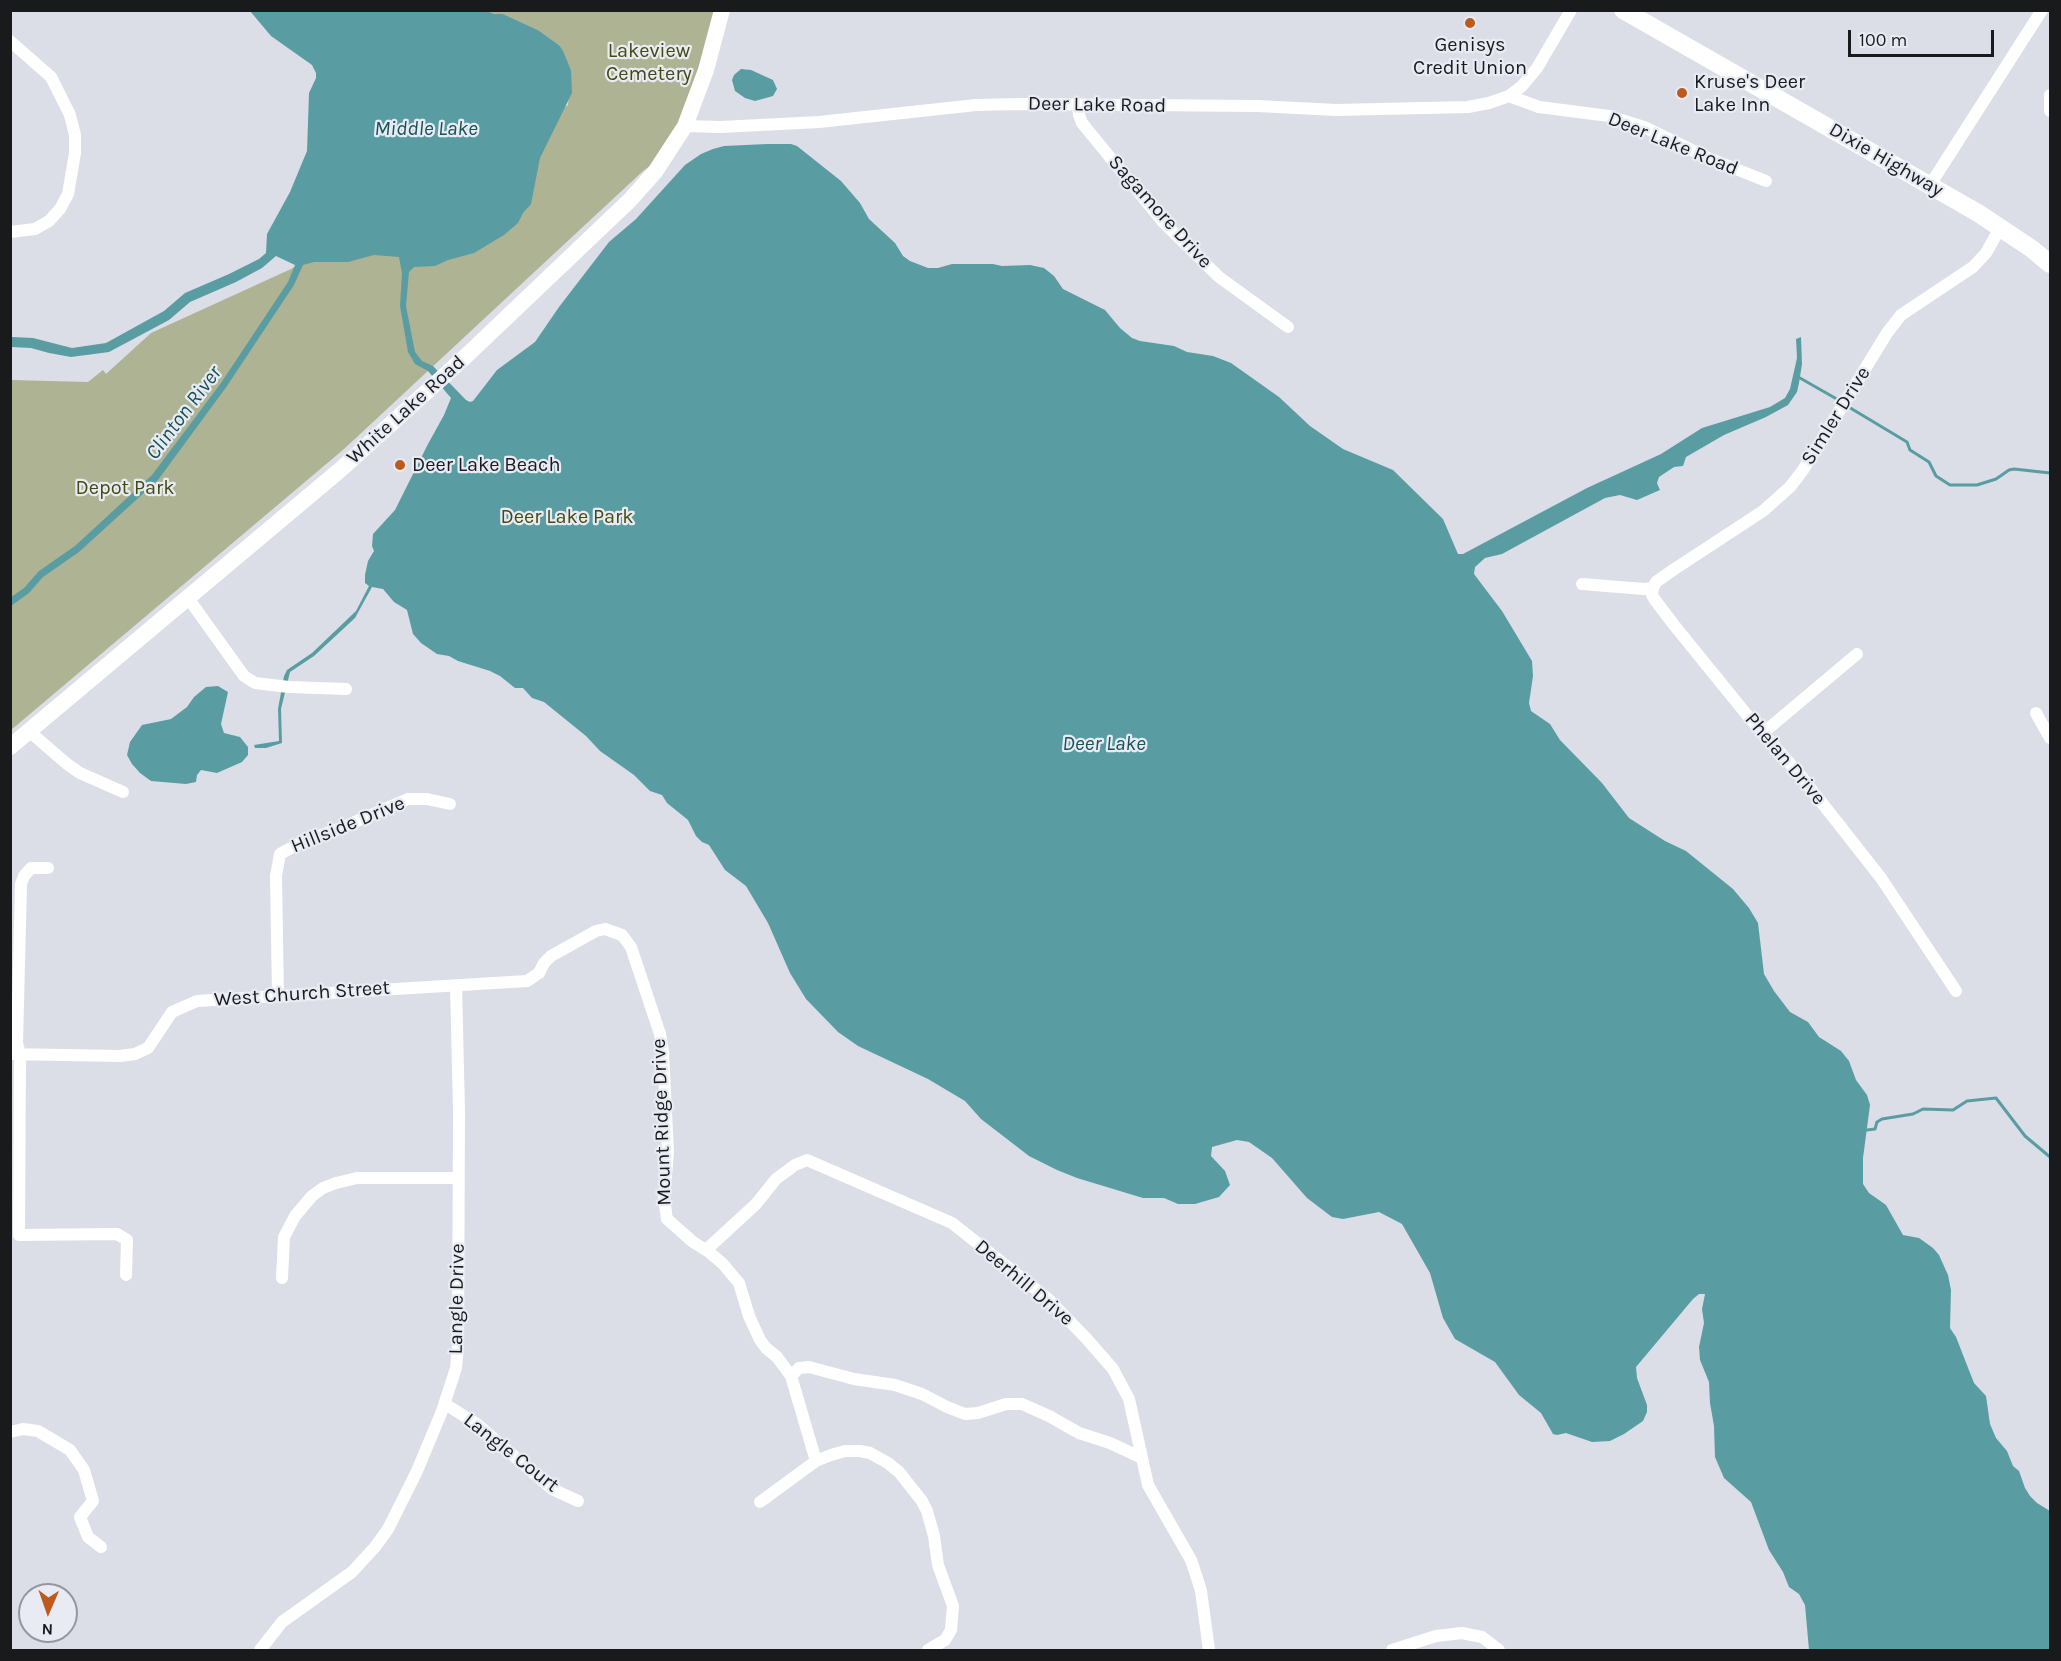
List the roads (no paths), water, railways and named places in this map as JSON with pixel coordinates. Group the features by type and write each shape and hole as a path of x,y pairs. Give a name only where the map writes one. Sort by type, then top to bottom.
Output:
{"main road":[{"name":"Dixie Highway","path":"1623,10 1930,185 2000,228 2050,264"}],"street":[{"name":"White Lake Road","path":"10,747 340,470 629,201 655,172 685,126 706,70 722,10"},
{"name":"Deer Lake Road","path":"685,126 721,127 819,122 976,105 1257,106 1336,110 1489,104 1509,96 1522,86 1536,68 1571,10"},
{"path":"1930,185 2042,10"},
{"path":"10,41 51,76 70,115 75,135 75,153 68,194 60,209 49,221 34,229 10,232"},
{"path":"2050,95 2050,111"},
{"name":"Deer Lake Road","path":"1509,96 1539,107 1609,116 1644,128 1706,157 1766,181"},
{"name":"Sagamore Drive","path":"1078,105 1082,123 1163,222 1219,277 1288,327"},
{"name":"Simler Drive","path":"1653,588 1656,582 1673,570 1763,511 1790,486 1803,470 1887,333 1901,315 1914,304 1964,275 1986,254 2000,228"},
{"path":"1582,584 1653,588"},
{"name":"Phelan Drive","path":"1653,588 1652,594 1655,600 1674,625 1800,775 1881,878 1956,991"},
{"path":"188,598 244,676 255,683 346,689"},
{"path":"1763,733 1857,654"},
{"path":"2036,713 2050,738"},
{"path":"30,732 80,773 123,792"},
{"name":"Hillside Drive","path":"278,995 276,876 280,854 300,843 408,799 427,799 450,804"},
{"path":"48,868 31,868 21,884 15,1054 14,1226 19,1234 117,1234 128,1240 126,1275"},
{"name":"Mount Ridge Drive","path":"599,930 605,929 621,934 631,947 660,1034 668,1152 664,1208 667,1219 706,1251"},
{"name":"West Church Street","path":"15,1054 120,1056 135,1054 148,1048 172,1012 197,1001 527,981 539,973 551,956 599,930"},
{"name":"Langle Drive","path":"260,1650 282,1622 352,1572 388,1529 417,1471 456,1368 459,1112 456,985"},
{"name":"Deerhill Drive","path":"706,1251 756,1204 776,1179 795,1165 807,1160 952,1223 1048,1299 1113,1369 1129,1399 1148,1485 1191,1560 1197,1578 1209,1650"},
{"path":"282,1278 285,1237 290,1226 295,1216 312,1196 323,1188 336,1182 357,1178 458,1178"},
{"path":"706,1251 739,1283 749,1316 760,1340 777,1357 790,1376 816,1461"},
{"path":"790,1376 799,1368 821,1369 854,1379 894,1385 922,1394 965,1414 978,1413 1006,1404 1022,1404 1079,1433 1110,1443 1142,1458"},
{"name":"Langle Court","path":"444,1404 477,1424 552,1489 578,1501"},
{"path":"10,1432 23,1429 39,1431 70,1450 84,1470 93,1502 81,1517 88,1537 101,1547"},
{"path":"760,1502 816,1461 845,1451 870,1453 888,1462 899,1472 921,1501 932,1527 938,1565 953,1606 951,1630 945,1641 928,1650"},
{"path":"1392,1650 1436,1636 1462,1634 1482,1637 1499,1650"}],"water":[{"name":"Deer Lake","path":"250,11 487,11 503,14 538,30 559,45 563,51 571,70 572,93 540,158 531,204 518,223 504,235 474,253 435,266 414,267 409,272 406,306 415,352 422,361 433,366 470,402 497,370 535,342 609,242 636,219 685,165 701,154 724,146 791,144 797,146 841,181 860,203 869,219 895,243 903,256 910,261 928,268 952,264 993,264 1030,265 1044,268 1054,276 1063,289 1105,310 1132,338 1174,346 1187,352 1213,356 1231,363 1279,397 1310,426 1343,449 1393,470 1443,519 1458,554 1463,554 1587,488 1661,454 1702,428 1770,407 1785,398 1790,389 1797,358 1796,339 1801,337 1802,364 1799,383 1797,392 1788,405 1724,435 1686,457 1683,466 1674,467 1659,477 1657,483 1660,490 1637,500 1620,495 1605,498 1502,554 1485,558 1475,567 1474,574 1502,611 1532,661 1533,676 1529,703 1531,711 1550,724 1560,740 1602,783 1629,818 1665,841 1686,851 1733,889 1758,923 1764,974 1774,991 1790,1012 1808,1022 1819,1037 1841,1051 1849,1061 1856,1080 1867,1095 1870,1105 1863,1158 1863,1184 1869,1193 1886,1205 1903,1235 1919,1238 1939,1255 1948,1275 1951,1290 1950,1328 1956,1337 1974,1383 1986,1396 1990,1424 1996,1438 2007,1451 2013,1466 2019,1471 2030,1496 2050,1511 2050,1650 1809,1650 1805,1605 1799,1594 1789,1587 1783,1572 1769,1550 1751,1502 1724,1478 1715,1457 1709,1382 1700,1360 1699,1347 1704,1323 1702,1309 1705,1294 1699,1294 1693,1299 1636,1367 1637,1378 1647,1405 1643,1421 1610,1441 1592,1442 1566,1433 1557,1435 1553,1434 1541,1413 1519,1395 1495,1362 1455,1339 1443,1318 1430,1273 1402,1224 1379,1212 1343,1219 1332,1217 1307,1198 1272,1158 1249,1142 1237,1140 1212,1147 1211,1156 1225,1171 1230,1185 1219,1197 1195,1204 1178,1204 1164,1198 1143,1198 1077,1178 1029,1156 981,1119 965,1101 928,1079 858,1046 838,1032 806,999 790,973 768,923 746,886 725,870 709,845 696,836 688,820 667,803 662,795 650,791 634,775 600,751 586,736 544,702 532,698 523,688 515,688 490,671 437,654 421,643 413,634 407,610 394,602 383,589 372,587 355,618 314,656 290,672 281,709 282,743 266,748 255,748 254,745 279,741 278,709 287,670 312,653 356,611 369,586 365,583 365,575 368,561 374,551 373,534 395,510 451,398 428,371 415,364 408,352 400,306 402,273 399,257 374,255 348,262 314,262 303,265 294,285 227,386 158,480 79,552 43,577 29,593 11,606 11,597 24,588 39,571 75,546 152,475 221,383 288,282 295,265 276,256 262,268 190,302 169,320 109,352 71,357 31,348 11,347 12,337 33,338 72,348 106,343 164,311 185,293 229,274 266,253 267,234 290,192 307,151 309,93 316,73 312,65 271,36"},
{"path":"741,69 751,70 773,80 777,89 773,96 755,101 735,91 732,80"},
{"path":"218,686 228,692 221,724 224,733 240,737 248,747 248,755 242,762 217,773 201,770 196,782 186,784 151,781 140,773 127,755 130,742 142,725 171,719 187,707 194,697 206,687"}],"waterway":[{"path":"1800,378 1842,402"},
{"path":"1847,406 1907,442 1910,450 1929,462 1936,476 1950,485 1977,485 1996,479 2014,469 2050,473"},
{"path":"1867,1130 1875,1129 1877,1122 1882,1119 1913,1114 1923,1109 1953,1110 1967,1101 1996,1098 2025,1136 2050,1157"}],"place":[{"name":"Genisys Credit Union","path":"1470,23"},
{"name":"Kruse's Deer Lake Inn","path":"1682,93"},
{"name":"Deer Lake Beach","path":"400,465"}],"park label":[{"name":"Lakeview Cemetery","path":"649,62"},
{"name":"Depot Park","path":"125,488"},
{"name":"Deer Lake Park","path":"567,517"}],"water label":[{"name":"Middle Lake","path":"426,129"},
{"name":"Clinton River","path":"184,413"}]}
